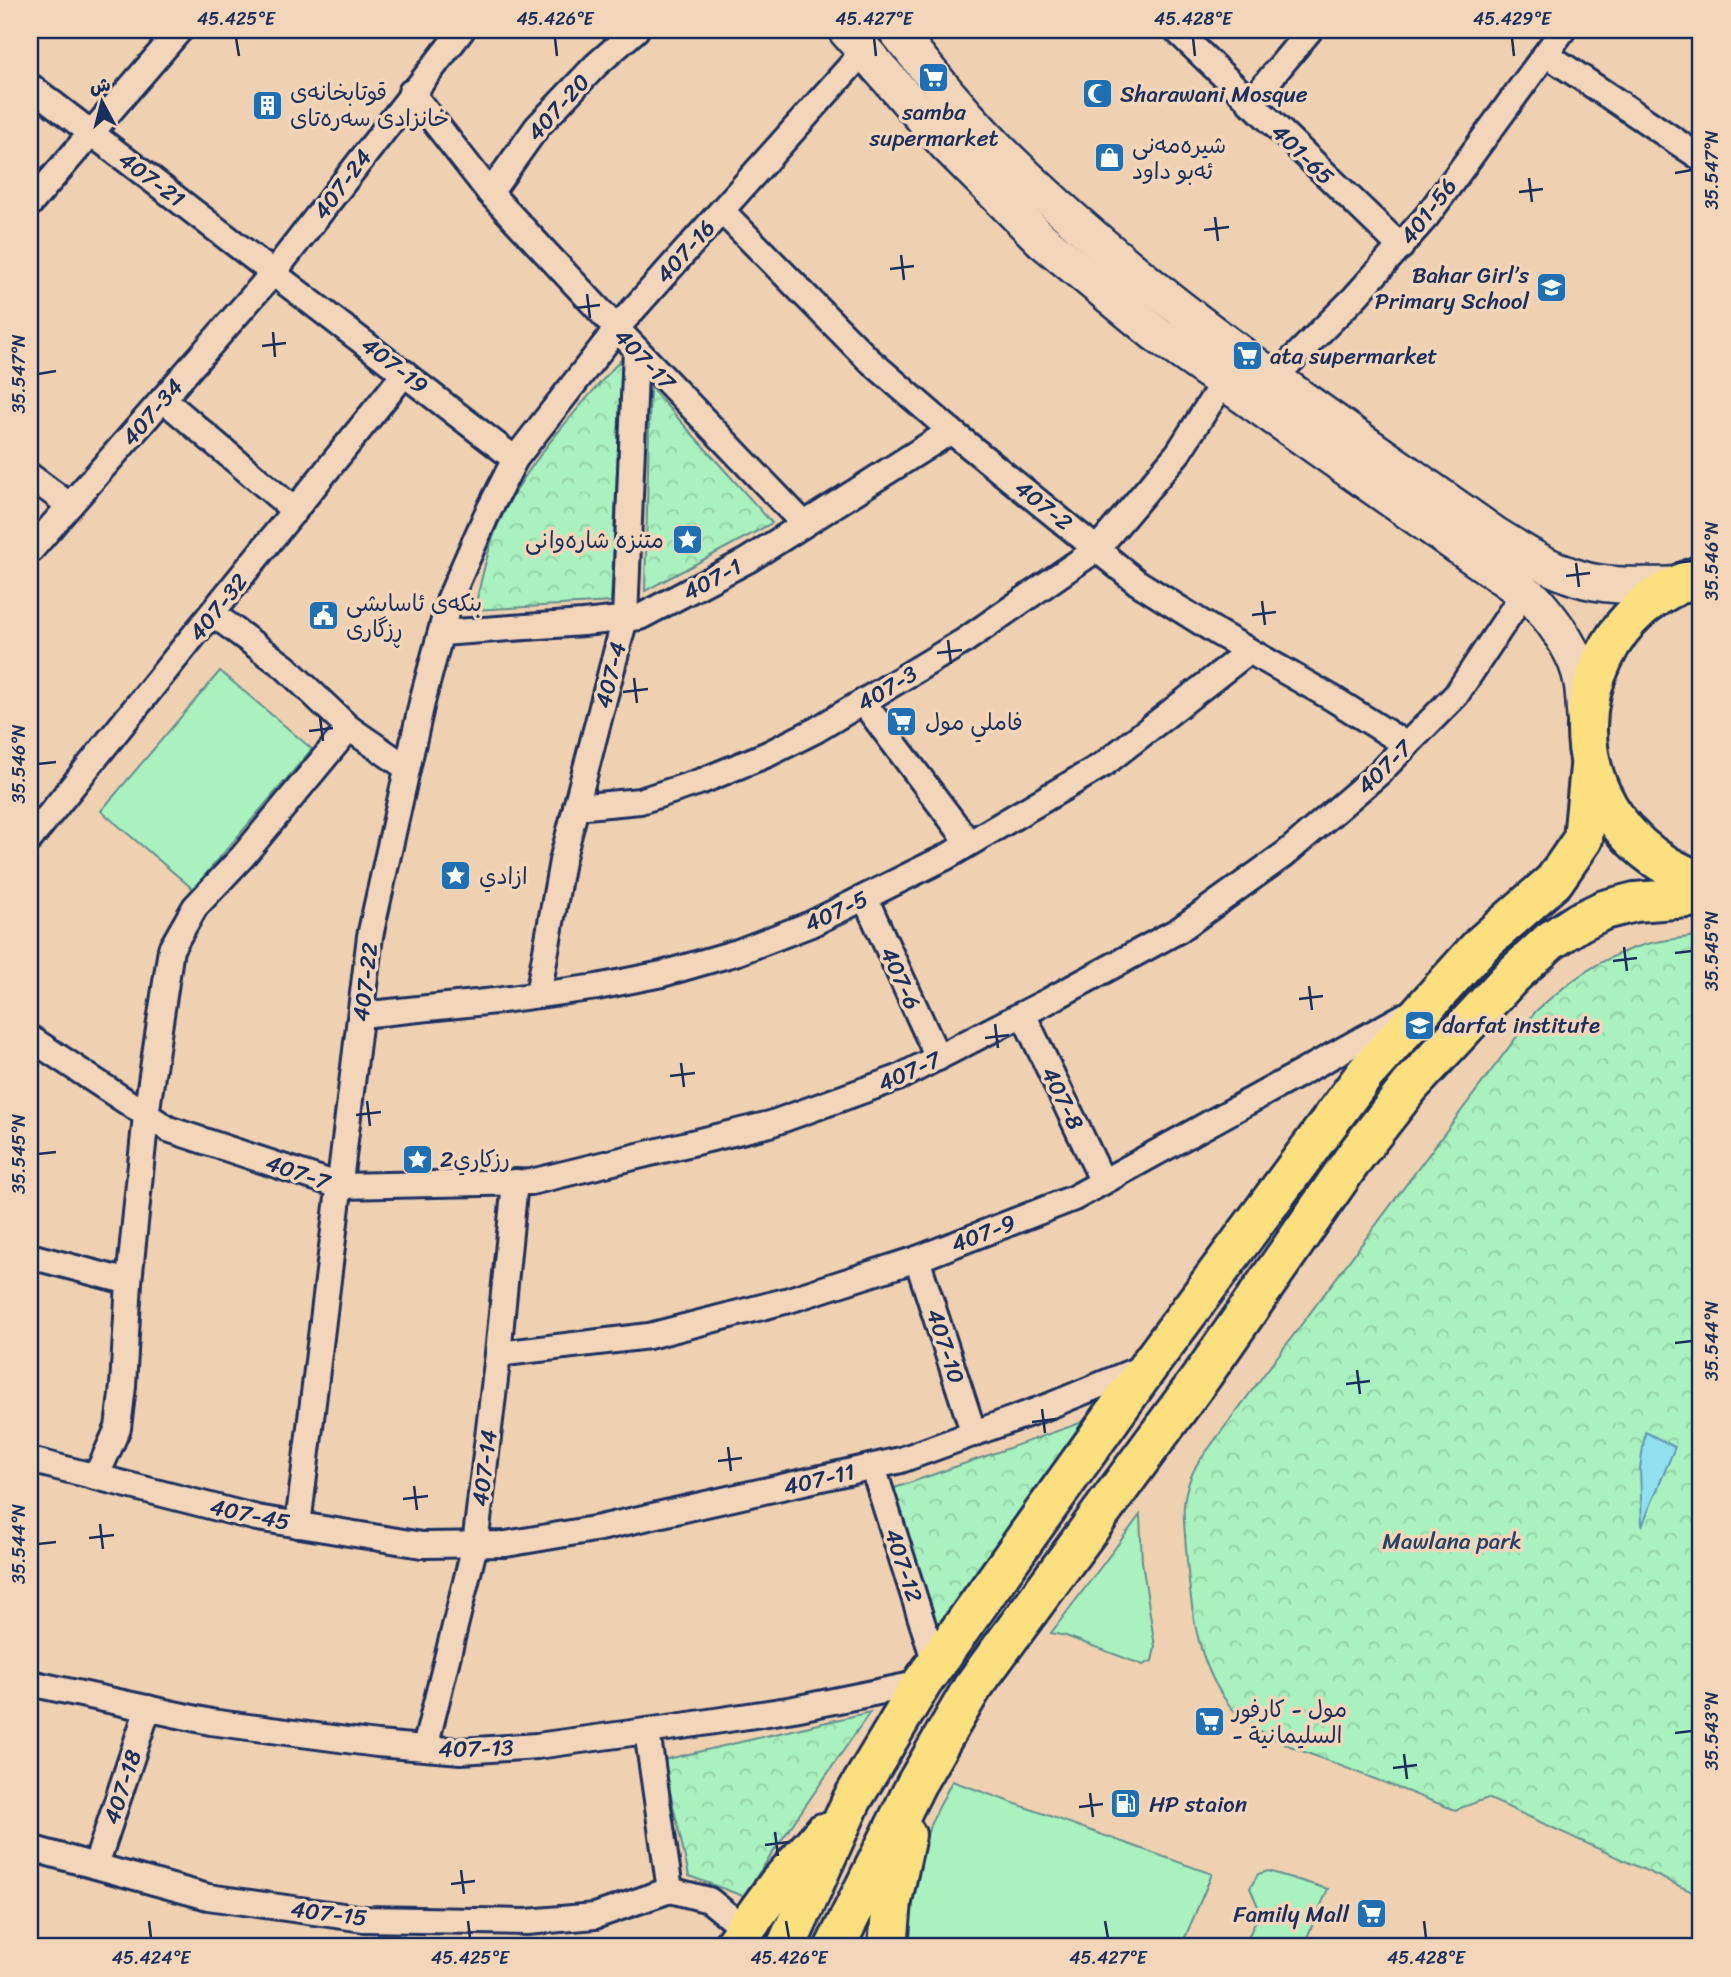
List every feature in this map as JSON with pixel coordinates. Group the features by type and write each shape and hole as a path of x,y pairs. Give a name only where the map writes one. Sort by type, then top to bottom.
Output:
{"main road":[{"path":"786,1947 852,1800 929,1673 1150,1364 1365,1074 1482,944 1554,881 1583,839 1590,767 1586,722 1593,679 1612,641 1640,608 1688,580"},
{"path":"1590,767 1605,805 1630,838 1661,863 1701,881"},
{"path":"835,1947 916,1784 972,1688 1202,1376 1356,1155 1410,1086 1512,976 1549,941 1604,910 1635,902 1701,897"},
{"path":"888,1947 892,1901 916,1784"},
{"path":"738,1938 778,1884 852,1800"}],"street":[{"path":"30,204 180,30"},
{"name":"407-24","path":"274,272 411,92 462,30"},
{"name":"407-20","path":"490,193 537,127 596,65 636,30"},
{"path":"895,30 955,104 1012,164 1080,227 1174,306 1495,535 1537,560 1579,579 1628,585 1688,580"},
{"name":"401-65","path":"1176,30 1401,247"},
{"path":"1250,103 1310,30"},
{"name":"401-56","path":"1275,377 1355,297 1427,216 1563,30"},
{"path":"855,41 947,145 1042,240 1156,334 1525,591 1554,622 1574,656 1582,681 1586,722"},
{"name":"407-16","path":"515,459 667,269 722,211 855,41"},
{"path":"1546,54 1701,158"},
{"name":"407-21","path":"30,86 274,272"},
{"name":"407-17","path":"411,92 490,193 804,524"},
{"name":"407-2","path":"722,211 868,359 951,431 1137,582 1407,745"},
{"name":"407-19","path":"274,272 515,459"},
{"name":"407-34","path":"30,551 274,272"},
{"name":"407-4","path":"538,995 562,861 625,618 636,349"},
{"name":"407-32","path":"30,839 405,373"},
{"name":"407-3","path":"576,807 640,801 702,781 768,754 816,730 964,641 1097,549 1178,453 1224,381"},
{"path":"163,399 295,511"},
{"name":"407-1","path":"441,633 583,624 640,617 748,559 951,431"},
{"name":"407-22","path":"298,1525 370,936 423,698 450,598 486,516 515,459"},
{"path":"30,476 69,505"},
{"name":"407-7","path":"30,1038 168,1129 340,1186 531,1182 770,1124 898,1079 1178,930 1285,854 1378,774 1455,695 1525,591"},
{"path":"213,614 285,667 349,728 407,768"},
{"name":"407-5","path":"361,1014 538,995 662,974 738,952 811,924 947,856 1104,764 1250,651"},
{"path":"863,702 969,843"},
{"path":"96,1477 118,1428 146,1115 171,949 195,907 243,856 349,728"},
{"name":"407-6","path":"865,898 938,1058"},
{"name":"407-9","path":"498,1354 649,1336 789,1300 917,1259 1074,1198 1428,1003"},
{"name":"407-8","path":"1023,1014 1103,1182"},
{"name":"407-14","path":"425,1748 475,1545 515,1182"},
{"path":"30,1256 129,1282"},
{"name":"407-10","path":"917,1259 974,1434"},
{"name":"407-11","path":"475,1545 506,1545 600,1528 901,1461 1049,1406 1150,1364"},
{"name":"407-45","path":"30,1460 257,1518 422,1545 475,1545"},
{"name":"407-12","path":"873,1467 929,1673"},
{"name":"407-13","path":"30,1683 211,1722 377,1744 461,1751 537,1746 794,1709 929,1673"},
{"name":"407-18","path":"96,1865 148,1708"},
{"path":"647,1731 670,1890 709,1900 738,1938"},
{"name":"407-15","path":"30,1848 208,1897 364,1919 527,1922 596,1916 670,1890"}],"green space":[{"path":"622,358 611,602 474,610 490,547 509,503 553,438"},
{"path":"650,387 772,523 645,591"},
{"path":"220,671 312,749 193,889 101,811"},
{"name":"Mawlana park","path":"1701,935 1701,1896 1488,1798 1455,1810 1297,1749 1252,1726 1237,1714 1218,1689 1202,1651 1192,1610 1184,1516 1187,1489 1197,1464 1536,1011 1561,989 1616,955 1647,944"},
{"path":"1097,1417 936,1634 892,1489"},
{"path":"1140,1515 1142,1562 1155,1647 1152,1661 1143,1665 1051,1633"},
{"path":"870,1712 743,1896 689,1876 663,1760"},
{"path":"952,1781 1212,1874 1181,1947 903,1947 914,1880 930,1825"},
{"path":"1268,1871 1328,1889 1303,1947 1244,1947 1260,1911 1250,1888 1258,1874"}],"water":[{"path":"1645,1432 1675,1447 1642,1526 1640,1469"}],"place":[{"name":"samba supermarket","path":"934,78"},
{"name":"Sharawani Mosque","path":"1097,94"},
{"name":"قوتابخانەی خانزادی سەرەتای","path":"267,105"},
{"name":"شیرەمەنی ئەبو داود","path":"1109,158"},
{"name":"Bahar Girl’s Primary School","path":"1552,288"},
{"name":"ata supermarket","path":"1247,356"},
{"name":"متنزه شارەوانی","path":"687,540"},
{"name":"بنکەی ئاسایشی ڕزگاری","path":"323,616"},
{"name":"فاملي مول","path":"902,722"},
{"name":"ازادي","path":"456,876"},
{"name":"darfat institute","path":"1419,1025"},
{"name":"رزكاري2","path":"417,1159"},
{"name":"مول - كارفور - السليمانية","path":"1209,1722"},
{"name":"HP staion","path":"1126,1804"},
{"name":"Family Mall","path":"1372,1914"}]}
